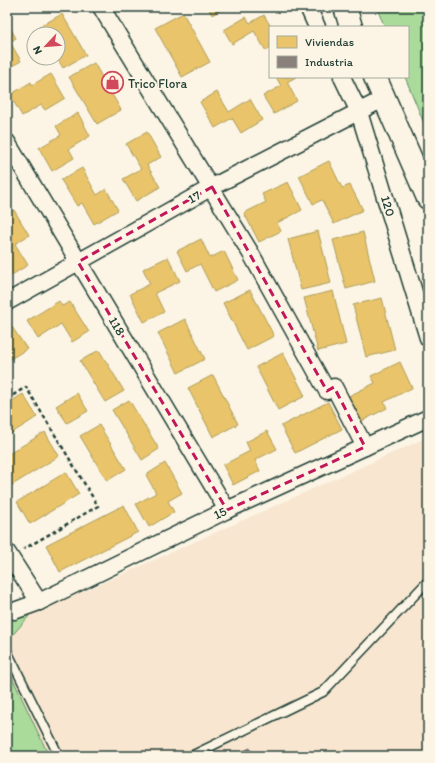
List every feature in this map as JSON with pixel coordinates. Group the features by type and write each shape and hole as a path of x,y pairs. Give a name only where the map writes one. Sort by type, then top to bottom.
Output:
{"main road":[{"path":"345,7 351,26"},
{"path":"375,78 428,198"}],"street":[{"path":"102,7 212,187 327,391 334,388 365,447"},
{"path":"308,7 317,26"},
{"name":"120","path":"342,78 359,112 428,338"},
{"name":"17","path":"7,302 212,187 385,98"},
{"name":"118","path":"7,142 227,510"},
{"name":"15","path":"11,615 227,510 428,418"},
{"path":"9,555 39,602"}],"lane":[{"path":"191,756 323,692 428,581"},
{"path":"7,651 60,756"}],"path":[{"path":"7,399 26,387 98,506 9,555"}],"highlighted area":[{"path":"212,187 327,391 334,387 365,447 227,510 78,262"}],"shaded area":[{"path":"428,437 428,756 49,756 11,675 8,639 29,616"}],"green space":[{"path":"376,7 428,7 428,133 405,78 409,78 409,26 385,26"},
{"path":"7,612 29,616 9,639 11,675 49,756 7,756"}],"building: Viviendas":[{"path":"208,7 226,7 212,15"},
{"path":"183,13 210,62 182,77 155,28"},
{"path":"62,14 86,55 63,68 62,66 66,66 66,26 41,26"},
{"path":"264,15 270,26 269,26 269,49 266,51 254,31 232,44 224,30 246,17 250,23"},
{"path":"7,22 16,38 10,42 21,61 7,69"},
{"path":"94,63 121,110 97,124 69,77"},
{"path":"51,74 65,98 45,110 41,105 22,116 10,95 31,82 32,85"},
{"path":"277,78 294,78 287,82 297,101 274,114 263,96 281,86"},
{"path":"217,92 229,112 250,99 262,120 241,133 232,118 215,128 200,102"},
{"path":"78,113 90,136 69,149 74,158 52,171 39,148 61,135 56,126"},
{"path":"147,132 161,157 147,165 160,187 136,201 123,179 141,169 126,144"},
{"path":"329,161 342,188 350,185 363,210 334,224 322,200 313,204 299,176"},
{"path":"82,168 97,195 106,189 118,210 94,224 82,203 77,206 61,180"},
{"path":"288,182 302,210 277,223 281,231 259,242 244,213 266,202 262,194"},
{"path":"14,210 29,235 15,244 28,265 7,278 7,248 9,247 7,244 7,215"},
{"path":"318,231 331,283 301,290 288,239"},
{"path":"363,232 375,281 346,289 333,240"},
{"path":"201,239 210,258 224,251 238,280 214,292 200,264 187,271 177,251"},
{"path":"168,257 180,281 155,293 164,312 144,322 130,294 150,284 143,269"},
{"path":"250,290 274,336 247,350 223,303"},
{"path":"333,291 346,344 318,351 304,298"},
{"path":"382,298 395,350 366,357 353,305"},
{"path":"59,301 62,306 70,302 89,332 72,342 61,324 38,339 27,321"},
{"path":"185,319 205,359 178,373 158,333"},
{"path":"12,327 27,349 7,361 7,330"},
{"path":"99,350 124,391 105,402 80,361"},
{"path":"283,353 305,396 278,410 256,367"},
{"path":"400,362 412,388 384,402 387,408 360,422 347,397 375,383 371,376"},
{"path":"213,375 238,424 213,437 188,388"},
{"path":"77,393 88,411 67,423 56,406"},
{"path":"23,394 37,417 7,436 7,404"},
{"path":"129,400 159,449 142,460 112,410"},
{"path":"328,402 342,429 295,453 281,426"},
{"path":"99,425 126,469 107,481 80,436"},
{"path":"267,431 277,449 255,460 260,471 233,485 223,465 250,451 246,442"},
{"path":"45,432 59,456 9,487 7,484 7,455"},
{"path":"165,463 182,493 168,501 174,512 149,527 136,504 156,493 146,475"},
{"path":"66,472 79,494 30,524 17,502"},
{"path":"124,505 138,532 60,572 46,545"}],"building: Industria":[{"path":"250,748 254,756 232,756"}],"place":[{"name":"Trico Flora","path":"112,83"}]}
